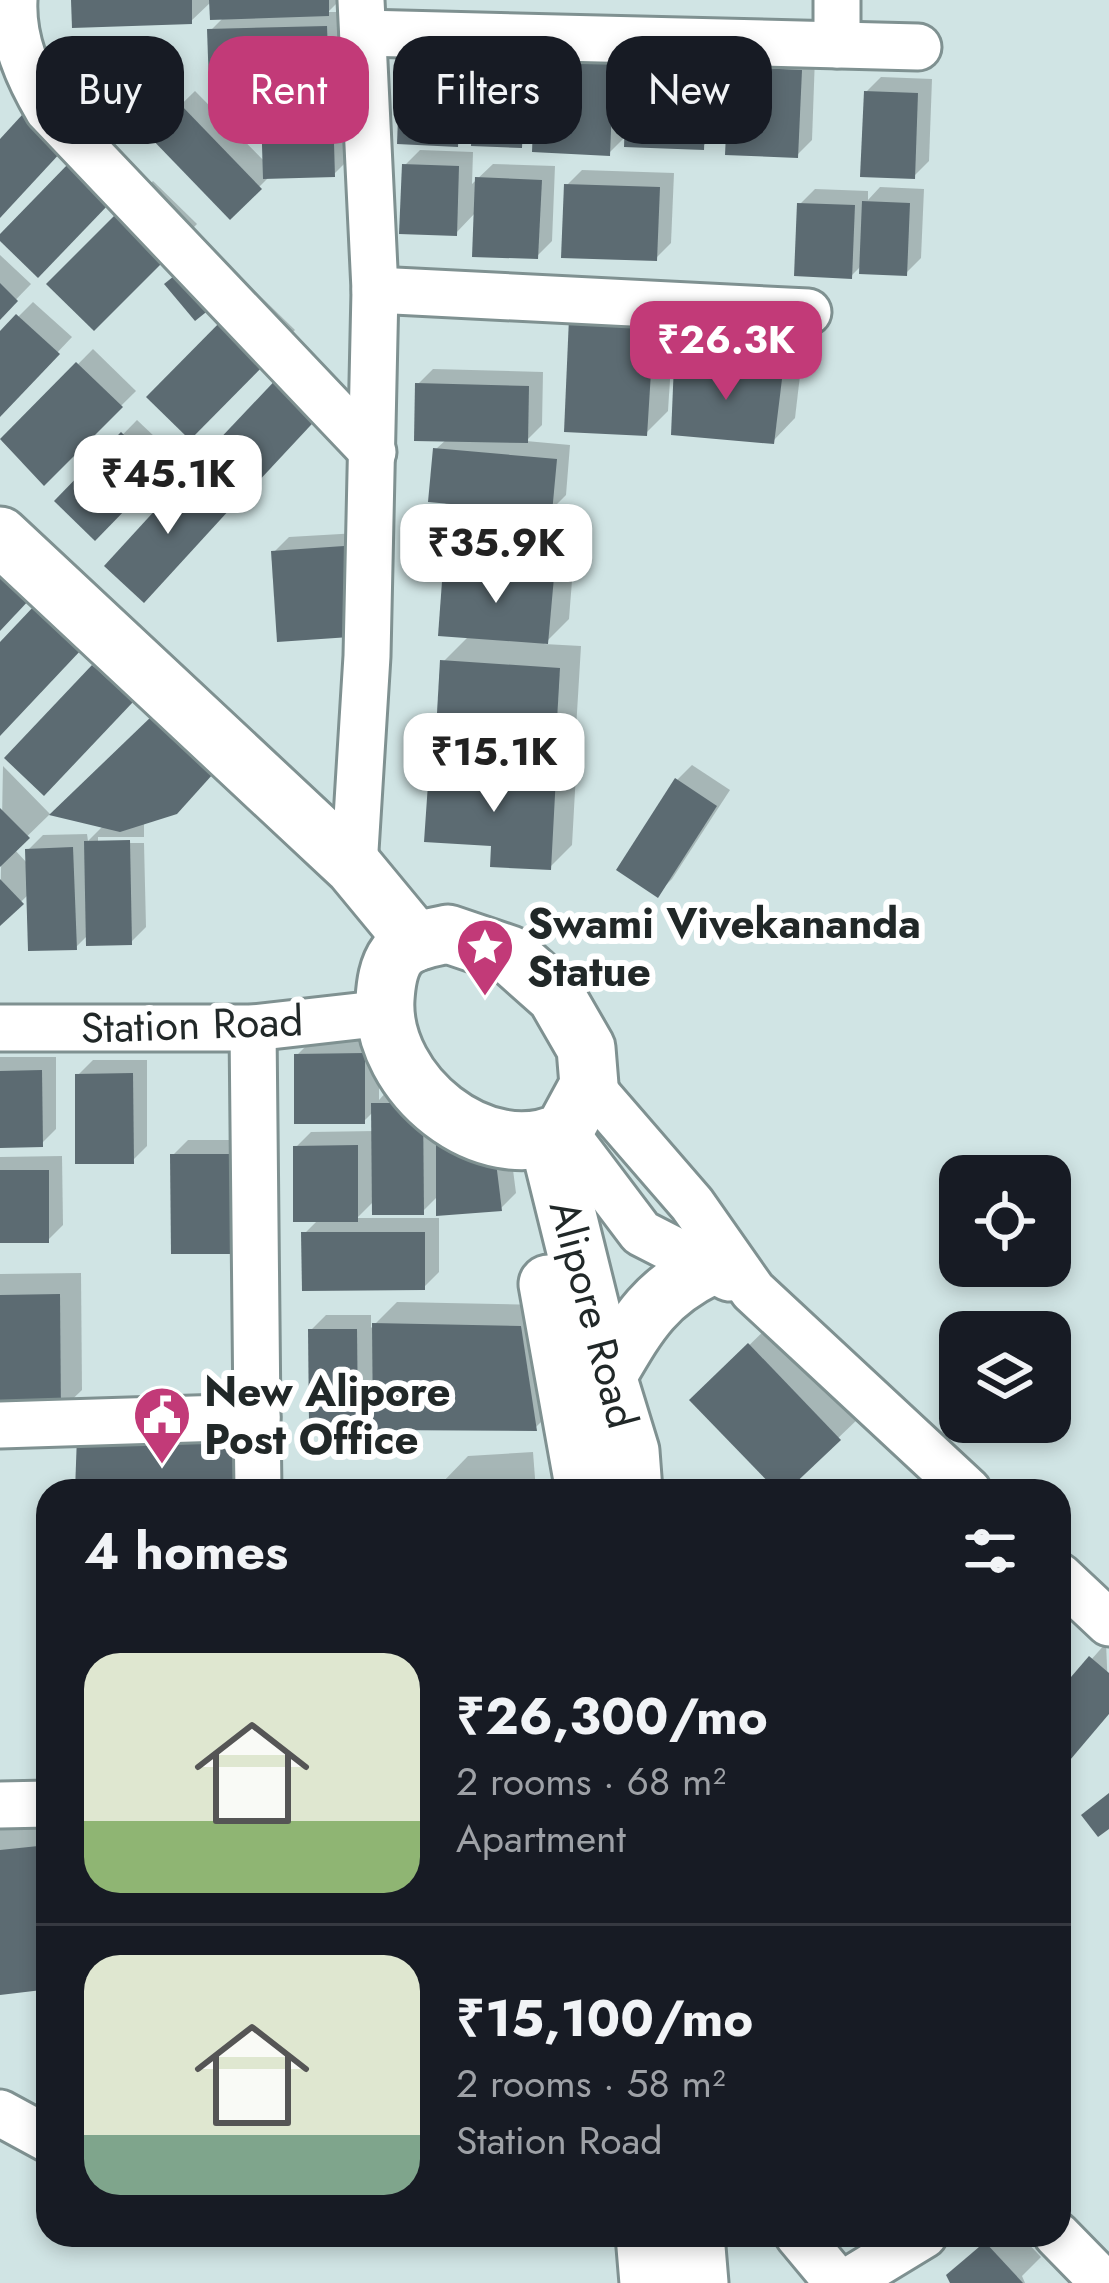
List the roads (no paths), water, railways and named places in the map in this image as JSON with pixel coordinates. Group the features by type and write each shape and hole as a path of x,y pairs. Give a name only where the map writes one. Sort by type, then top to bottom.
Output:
{"main road":[{"path":"0,536 354,867 416,942"},
{"path":"448,934 510,955 556,995 586,1048 556,1124 466,1129 423,1094 391,1046 385,1013 386,979 398,954 416,942 448,934"},
{"name":"Alipore Road","path":"556,1124 607,1376 608,1478"},
{"name":"Alipore Road","path":"556,1124 608,1478"},
{"path":"607,1376 644,1313 673,1286 730,1279"},
{"path":"646,2247 649,2283"},
{"path":"695,2247 699,2283"}],"street":[{"path":"837,0 837,45"},
{"path":"9,15 29,79 48,110 374,452"},
{"path":"354,867 374,452 375,290 362,17 919,47"},
{"path":"375,290 808,312"},
{"name":"Station Road","path":"0,1028 253,1028 385,1013"},
{"path":"253,1028 258,1479"},
{"path":"556,1124 641,1233 730,1279 955,1479"},
{"path":"0,1425 257,1418"},
{"path":"1071,1587 1109,1623"},
{"path":"0,1805 36,1804"},
{"path":"0,2113 36,2132"},
{"path":"809,2247 842,2283 904,2247"},
{"path":"1069,2247 1104,2283"}],"place":[{"name":"Swami Vivekananda Statue","path":"485,998"},
{"name":"New Alipore Post Office","path":"162,1466"}]}
